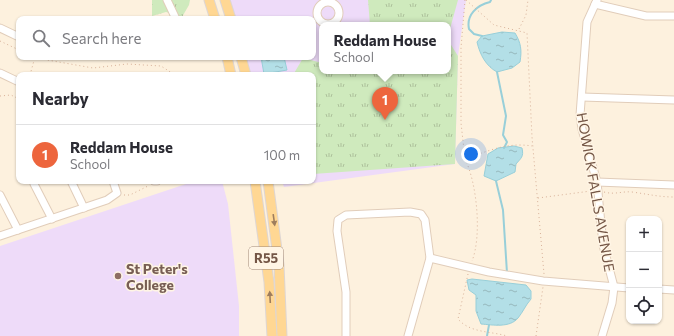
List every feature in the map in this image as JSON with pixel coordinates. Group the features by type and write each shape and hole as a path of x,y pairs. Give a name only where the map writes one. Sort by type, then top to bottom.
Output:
{"main road":[{"path":"209,0 214,16"},
{"path":"225,0 230,16"},
{"path":"228,60 230,72"},
{"path":"242,60 245,72"},
{"name":"R55","path":"255,184 269,282 272,336"},
{"name":"R55","path":"268,184 279,265 282,336"}],"street":[{"path":"167,0 175,16"},
{"path":"596,2 646,16 674,16"},
{"name":"HOWICK FALLS AVENUE","path":"596,2 587,22 580,115 582,129 597,182 603,245 614,287 612,303 602,336"},
{"path":"0,28 16,36"},
{"path":"0,73 16,81"},
{"path":"582,97 674,100"},
{"path":"597,182 674,185"},
{"path":"34,184 52,219"},
{"path":"72,184 84,208"},
{"path":"0,236 108,200 117,193 114,184"},
{"path":"0,195 18,230"},
{"path":"346,336 346,292 337,226 341,217 346,215 410,212 421,214 424,220 430,258 408,336"},
{"path":"430,258 543,281 626,288"},
{"path":"662,289 674,290"}],"path":[{"path":"465,0 494,25 527,33 533,146 543,281 536,336"},
{"path":"465,0 461,48 461,116 465,159 476,202 477,236 475,252 458,319 463,325 476,330 507,336"},
{"path":"518,30 525,19 528,0"},
{"path":"0,41 16,49"},
{"path":"31,72 34,60"},
{"path":"51,60 93,68 128,64 161,66 170,72"},
{"path":"0,96 12,95 16,97"},
{"path":"465,159 501,146 533,146"},
{"path":"117,193 130,195 150,184"},
{"path":"538,198 597,190 614,194 630,192 656,197 674,197"}],"shaded area":[{"path":"221,0 466,0 458,56 455,164 316,183 316,72 245,72 241,60 316,60 316,16 226,16"},
{"name":"St Peter's College","path":"186,184 223,184 228,204 239,306 239,336 0,336 0,246"},
{"path":"283,184 306,184 284,187"}],"green space":[{"path":"152,0 190,0 183,16 166,12 152,16"},
{"path":"368,0 458,0 451,25 451,22 370,22"},
{"path":"451,45 458,56 455,164 316,174 316,72 295,72 302,60 319,62 319,74 451,74"}],"water":[{"path":"502,32 515,33 520,43 521,58 520,62 512,68 497,72 493,70 484,60 477,42 482,36"},
{"path":"262,60 285,60 287,70 264,72"},
{"path":"514,146 522,148 523,151 522,157 516,164 515,172 496,181 484,176 488,154 498,148"},
{"path":"472,279 526,285 531,291 531,299 518,318 511,323 506,325 481,324 476,311 476,295 469,290 467,280"}],"waterway":[{"path":"482,36 474,34 469,29 469,19 477,8 490,2 491,0"},
{"path":"497,72 506,116 503,135 507,142 504,148"},
{"path":"496,181 503,210 507,273"},
{"path":"487,336 489,325"}],"place":[{"name":"Reddam House","path":"385,120"},
{"name":"St Peter's College","path":"118,276"}]}
